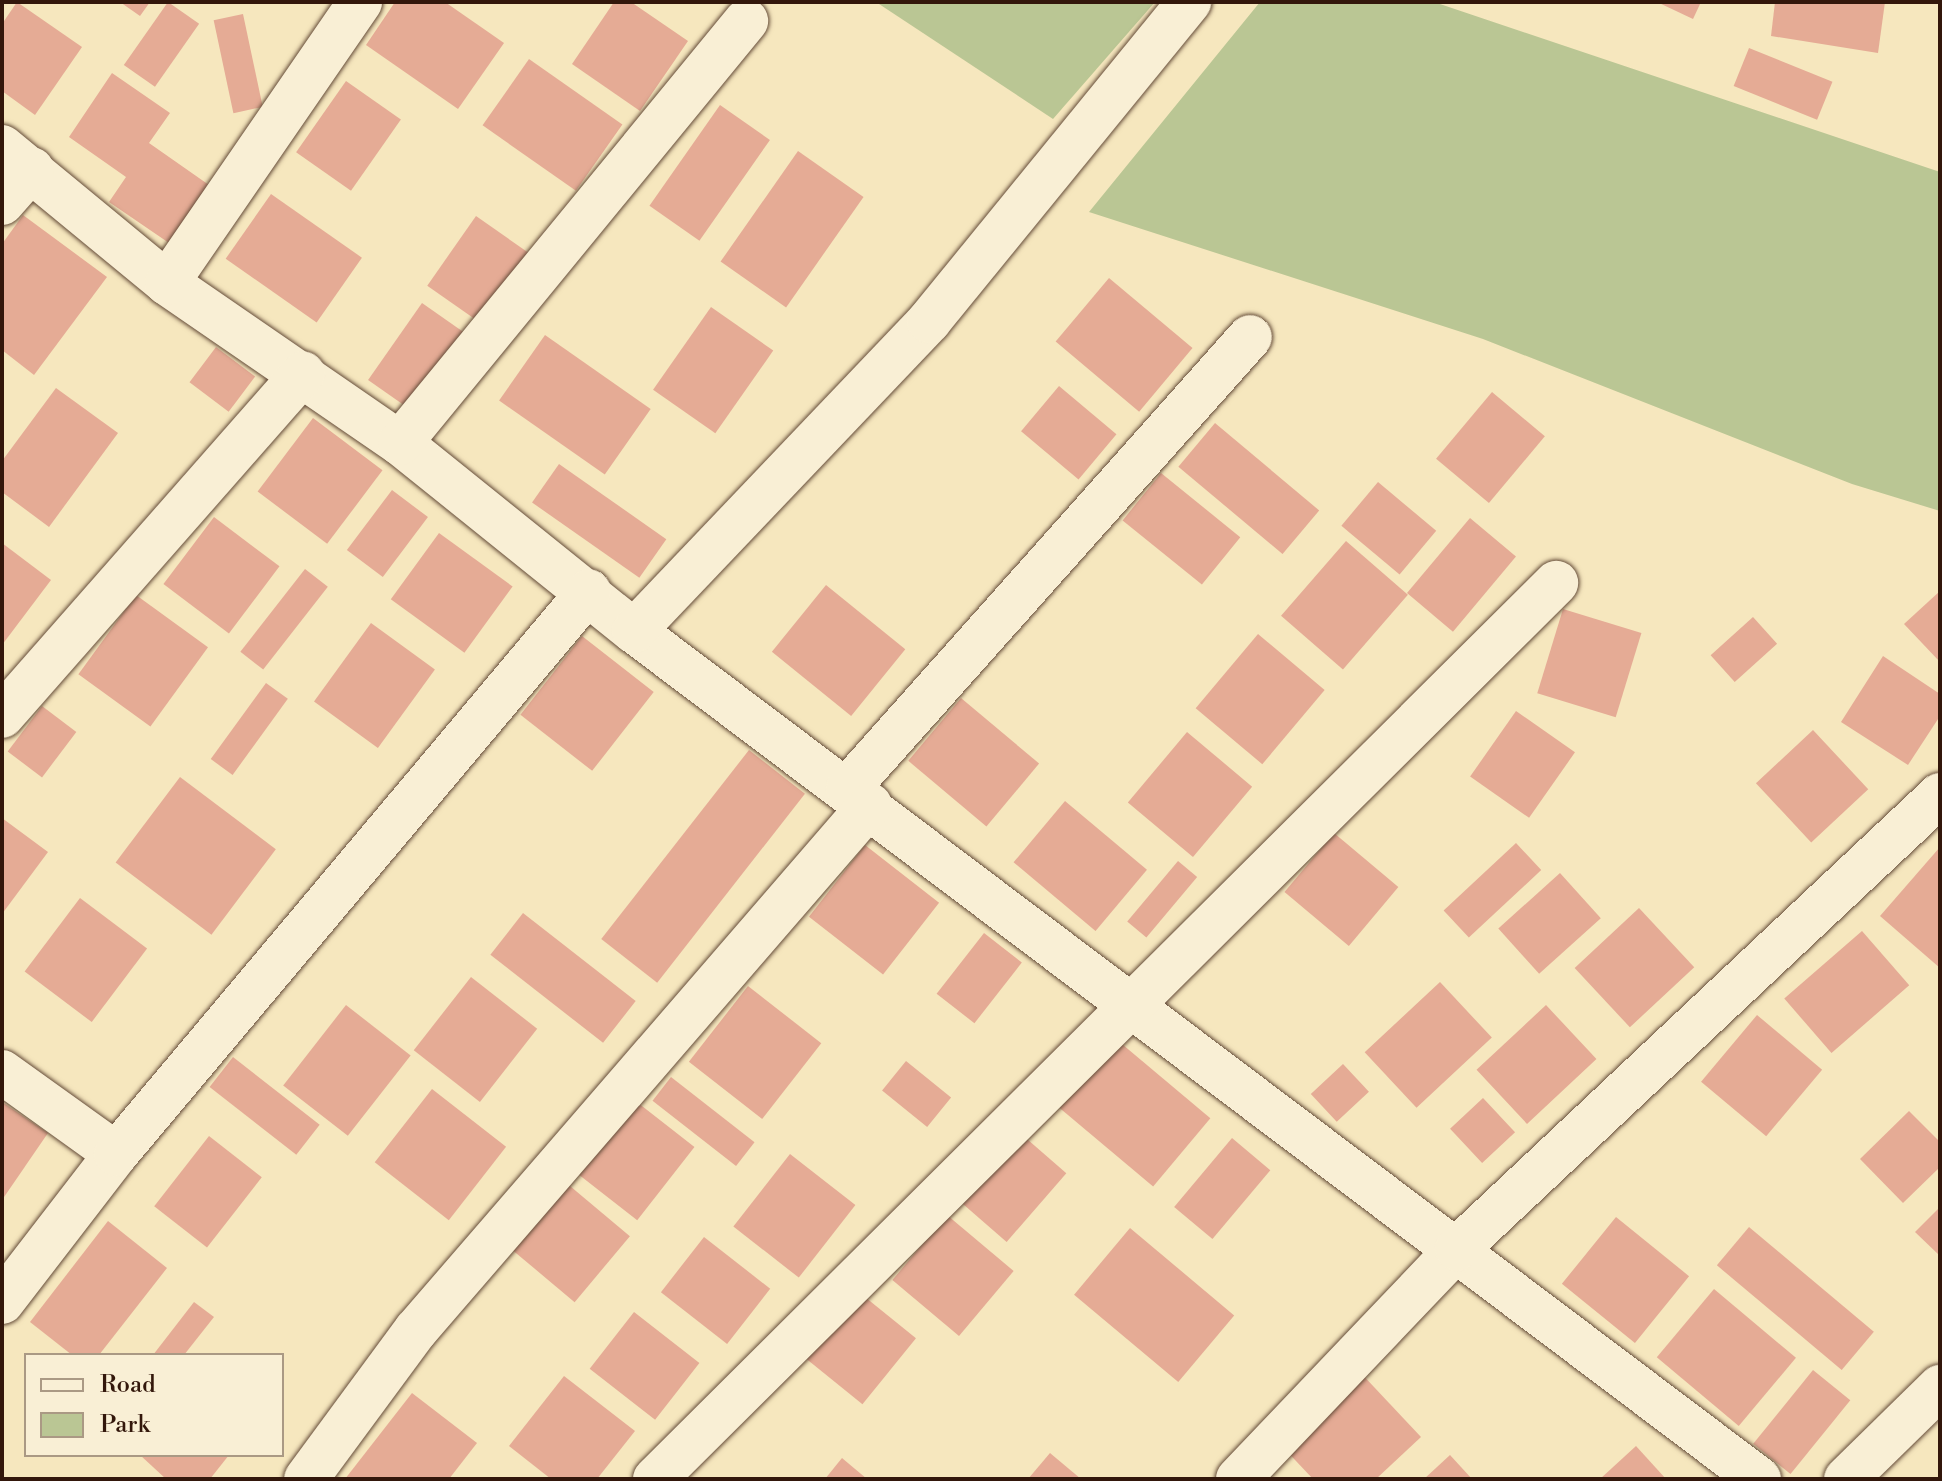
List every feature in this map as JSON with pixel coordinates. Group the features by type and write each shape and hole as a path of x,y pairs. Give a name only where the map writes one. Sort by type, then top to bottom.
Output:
{"street":[{"path":"167,283 360,2"},
{"path":"634,631 929,321 1189,2"},
{"path":"400,443 746,21"},
{"path":"2,203 17,158 167,283 303,373 400,443 589,591 634,631 859,796 1759,1479"},
{"path":"306,1479 416,1330 859,796 1250,337"},
{"path":"2,716 303,373"},
{"path":"665,1476 1556,583"},
{"path":"2,1302 116,1154 589,591"},
{"path":"1238,1479 1457,1249 1940,795"},
{"path":"2,1072 116,1154"},
{"path":"1846,1479 1940,1387"}],"green space":[{"path":"876,2 1155,2 1053,119"},
{"path":"1260,2 1434,2 1940,172 1940,511 1852,484 1483,339 1089,212"}],"building":[{"path":"17,2 82,47 35,115 2,91 2,24"},
{"path":"120,2 150,2 140,16"},
{"path":"168,2 199,24 155,87 124,65"},
{"path":"395,2 445,2 504,43 458,109 366,45"},
{"path":"614,2 631,2 688,41 640,111 572,64"},
{"path":"1657,2 1701,2 1693,19"},
{"path":"1775,2 1885,2 1878,53 1771,36"},
{"path":"243,14 263,107 233,113 214,20"},
{"path":"1749,48 1832,82 1817,120 1734,86"},
{"path":"529,59 622,124 576,191 483,125"},
{"path":"112,73 170,113 149,143 209,185 169,243 109,202 126,177 69,137"},
{"path":"346,81 401,119 351,191 296,152"},
{"path":"720,105 770,140 699,241 649,206"},
{"path":"798,151 864,197 786,307 721,262"},
{"path":"271,194 362,258 317,322 226,259"},
{"path":"23,215 107,277 34,375 2,350 2,244"},
{"path":"476,216 537,259 489,329 427,286"},
{"path":"1109,278 1192,348 1139,412 1056,342"},
{"path":"422,303 472,338 418,415 368,380"},
{"path":"711,307 773,351 715,433 653,390"},
{"path":"545,335 651,409 605,475 499,401"},
{"path":"216,347 255,376 229,412 190,382"},
{"path":"1059,386 1116,434 1079,479 1021,431"},
{"path":"56,388 118,433 49,527 2,492 2,461"},
{"path":"1492,392 1545,436 1489,503 1436,459"},
{"path":"313,418 382,470 327,544 258,491"},
{"path":"1215,423 1319,510 1283,554 1178,467"},
{"path":"559,464 666,539 639,578 532,503"},
{"path":"1161,473 1240,537 1202,585 1123,520"},
{"path":"1378,482 1436,531 1400,575 1341,526"},
{"path":"392,490 428,517 383,577 347,550"},
{"path":"214,517 279,566 229,633 163,584"},
{"path":"1470,518 1516,557 1453,632 1407,593"},
{"path":"439,533 513,586 464,653 391,599"},
{"path":"1346,541 1408,595 1343,670 1281,616"},
{"path":"2,543 51,580 2,645"},
{"path":"305,569 328,587 263,670 240,652"},
{"path":"826,585 905,649 851,716 772,652"},
{"path":"1940,591 1940,662 1904,624"},
{"path":"136,595 208,647 150,727 78,674"},
{"path":"1563,609 1641,633 1616,717 1537,693"},
{"path":"1753,617 1777,644 1735,682 1711,655"},
{"path":"371,623 435,669 378,748 314,701"},
{"path":"1258,634 1325,690 1262,764 1196,708"},
{"path":"582,636 654,692 592,771 520,715"},
{"path":"1883,656 1940,694 1940,716 1908,765 1841,722"},
{"path":"266,683 288,699 233,775 211,759"},
{"path":"961,698 1039,764 986,826 908,761"},
{"path":"42,706 76,732 42,777 8,752"},
{"path":"1516,711 1575,752 1529,818 1470,777"},
{"path":"1813,730 1868,789 1811,842 1756,783"},
{"path":"1187,732 1252,787 1193,857 1128,802"},
{"path":"749,750 805,794 657,983 601,939"},
{"path":"180,777 276,849 211,935 116,862"},
{"path":"1065,801 1147,870 1096,931 1014,862"},
{"path":"2,818 48,852 2,914"},
{"path":"1334,833 1398,887 1349,946 1285,892"},
{"path":"1516,843 1541,870 1469,938 1444,911"},
{"path":"865,845 939,903 883,975 809,917"},
{"path":"1940,847 1940,968 1880,916"},
{"path":"1178,861 1197,877 1146,938 1127,922"},
{"path":"1560,873 1601,918 1539,974 1498,929"},
{"path":"80,898 147,949 92,1022 25,971"},
{"path":"1639,908 1694,967 1630,1027 1575,968"},
{"path":"523,913 636,1001 603,1043 490,955"},
{"path":"1862,931 1909,985 1832,1053 1784,999"},
{"path":"984,933 1022,963 974,1023 937,994"},
{"path":"471,977 537,1029 480,1102 414,1050"},
{"path":"1440,982 1492,1038 1417,1108 1365,1052"},
{"path":"748,986 821,1043 762,1119 689,1062"},
{"path":"346,1005 411,1055 348,1136 283,1085"},
{"path":"1546,1005 1596,1059 1527,1124 1477,1070"},
{"path":"1757,1015 1822,1070 1766,1136 1701,1082"},
{"path":"1110,1034 1210,1118 1153,1186 1053,1102"},
{"path":"233,1057 320,1125 296,1155 210,1087"},
{"path":"906,1061 951,1098 927,1127 882,1091"},
{"path":"1343,1064 1369,1092 1337,1122 1311,1094"},
{"path":"671,1077 755,1142 736,1166 653,1101"},
{"path":"432,1089 506,1147 449,1220 375,1162"},
{"path":"1483,1098 1515,1132 1482,1163 1450,1129"},
{"path":"633,1099 694,1147 637,1220 576,1172"},
{"path":"2,1102 48,1133 2,1200"},
{"path":"1909,1111 1940,1142 1940,1167 1903,1203 1860,1159"},
{"path":"1012,1126 1066,1173 1007,1242 952,1195"},
{"path":"209,1136 262,1177 207,1247 154,1206"},
{"path":"1232,1138 1270,1170 1212,1239 1174,1207"},
{"path":"790,1154 855,1205 799,1278 733,1226"},
{"path":"564,1181 630,1236 575,1302 509,1247"},
{"path":"1940,1207 1940,1256 1915,1232"},
{"path":"947,1215 1014,1271 959,1336 892,1280"},
{"path":"1616,1217 1689,1276 1635,1343 1562,1284"},
{"path":"108,1221 167,1268 101,1353 69,1353 30,1322"},
{"path":"1749,1227 1874,1332 1842,1370 1717,1265"},
{"path":"1130,1228 1234,1315 1178,1382 1074,1295"},
{"path":"704,1237 770,1289 727,1344 661,1292"},
{"path":"1714,1289 1796,1358 1739,1426 1657,1357"},
{"path":"860,1293 916,1338 862,1404 807,1359"},
{"path":"194,1302 214,1317 186,1353 155,1353"},
{"path":"634,1312 699,1363 655,1420 590,1369"},
{"path":"1358,1370 1421,1437 1376,1479 1313,1479 1279,1443"},
{"path":"1813,1370 1850,1400 1791,1474 1753,1444"},
{"path":"564,1376 635,1431 597,1479 551,1479 509,1446"},
{"path":"412,1393 477,1443 449,1479 345,1479"},
{"path":"1636,1446 1666,1479 1600,1479"},
{"path":"1050,1453 1081,1479 1028,1479"},
{"path":"1450,1455 1472,1479 1424,1479"},
{"path":"142,1457 227,1457 210,1479 166,1479"},
{"path":"842,1458 867,1479 825,1479"}]}
